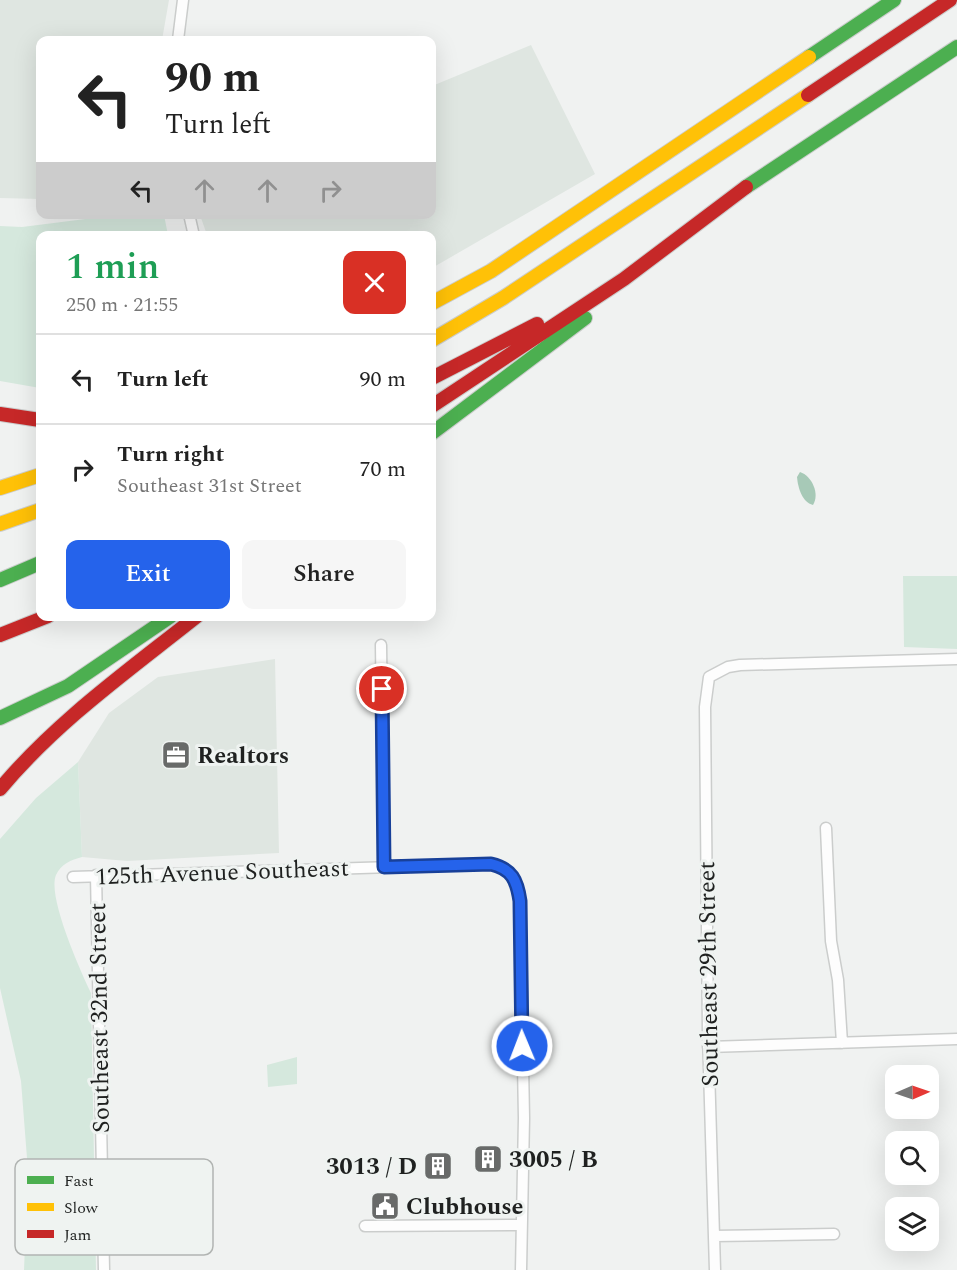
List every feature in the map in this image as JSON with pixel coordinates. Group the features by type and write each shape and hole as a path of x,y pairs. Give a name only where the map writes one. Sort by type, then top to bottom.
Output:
{"highway":[{"path":"436,301 492,271 894,0"},
{"path":"436,338 503,298 950,0"},
{"path":"436,403 624,279 776,165 957,47"},
{"path":"436,430 555,343 690,228"},
{"path":"436,376 624,279"},
{"path":"0,414 36,419"},
{"path":"0,488 36,476"},
{"path":"0,524 36,511"},
{"path":"0,580 36,565"},
{"path":"0,635 36,621"},
{"path":"0,718 27,708 77,681 164,621"},
{"path":"0,789 21,762 58,724 95,692 190,621"}],"street":[{"path":"178,36 183,0"},
{"path":"381,645 384,867"},
{"name":"Southeast 29th Street","path":"715,1270 708,1047 705,707 709,677 740,665 957,659"},
{"path":"826,828 831,941 838,980 842,1043"},
{"name":"125th Avenue Southeast","path":"73,877 491,864 504,867 513,874 518,885 520,901 524,1118 520,1225"},
{"name":"Southeast 32nd Street","path":"96,875 102,1159"},
{"path":"708,1047 957,1040"},
{"path":"365,1226 520,1225 521,1270"},
{"path":"714,1236 834,1234"},
{"name":"Southeast 32nd Street","path":"104,1255 104,1270"}],"shaded area":[{"path":"0,0 169,0 163,36 36,36 36,199 0,198"},
{"path":"531,45 595,174 436,266 436,231 206,231 201,219 436,219 436,84"},
{"path":"85,219 165,219 167,231 36,231 36,387 0,381 0,226 22,227"},
{"path":"800,472 808,477 814,486 816,496 813,505 803,498 797,477"},
{"path":"903,576 957,576 957,649 904,647"},
{"path":"275,659 279,853 127,861 82,857 78,762 109,713 158,677"},
{"path":"78,762 82,857 70,861 61,868 56,875 54,885 60,916 91,993 94,1159 27,1159 21,1081 0,988 0,839 36,798"},
{"path":"297,1057 297,1084 268,1087 267,1065"},
{"path":"25,1255 96,1255 96,1270 24,1270"}],"traffic: fast":[{"path":"809,57 894,0"},
{"path":"746,187 957,47"},
{"path":"436,430 585,318"},
{"path":"0,580 36,565"},
{"path":"0,718 68,686 164,621"}],"traffic: slow":[{"path":"436,301 491,271 809,57"},
{"path":"436,338 503,298 808,95"},
{"path":"0,488 36,476"},
{"path":"0,524 36,511"}],"traffic: jam":[{"path":"808,95 950,0"},
{"path":"436,403 624,279 746,187"},
{"path":"436,376 537,324"},
{"path":"0,414 36,419"},
{"path":"0,635 36,621"},
{"path":"0,789 22,764 69,719 191,621"}],"place":[{"name":"Realtors","path":"176,755"},
{"name":"3005 / B","path":"488,1159"},
{"name":"3013 / D","path":"438,1166"},
{"name":"Clubhouse","path":"385,1206"}],"route":[{"path":"382,689 384,867 491,864 504,867 513,874 518,885 520,901 522,1046"}]}
